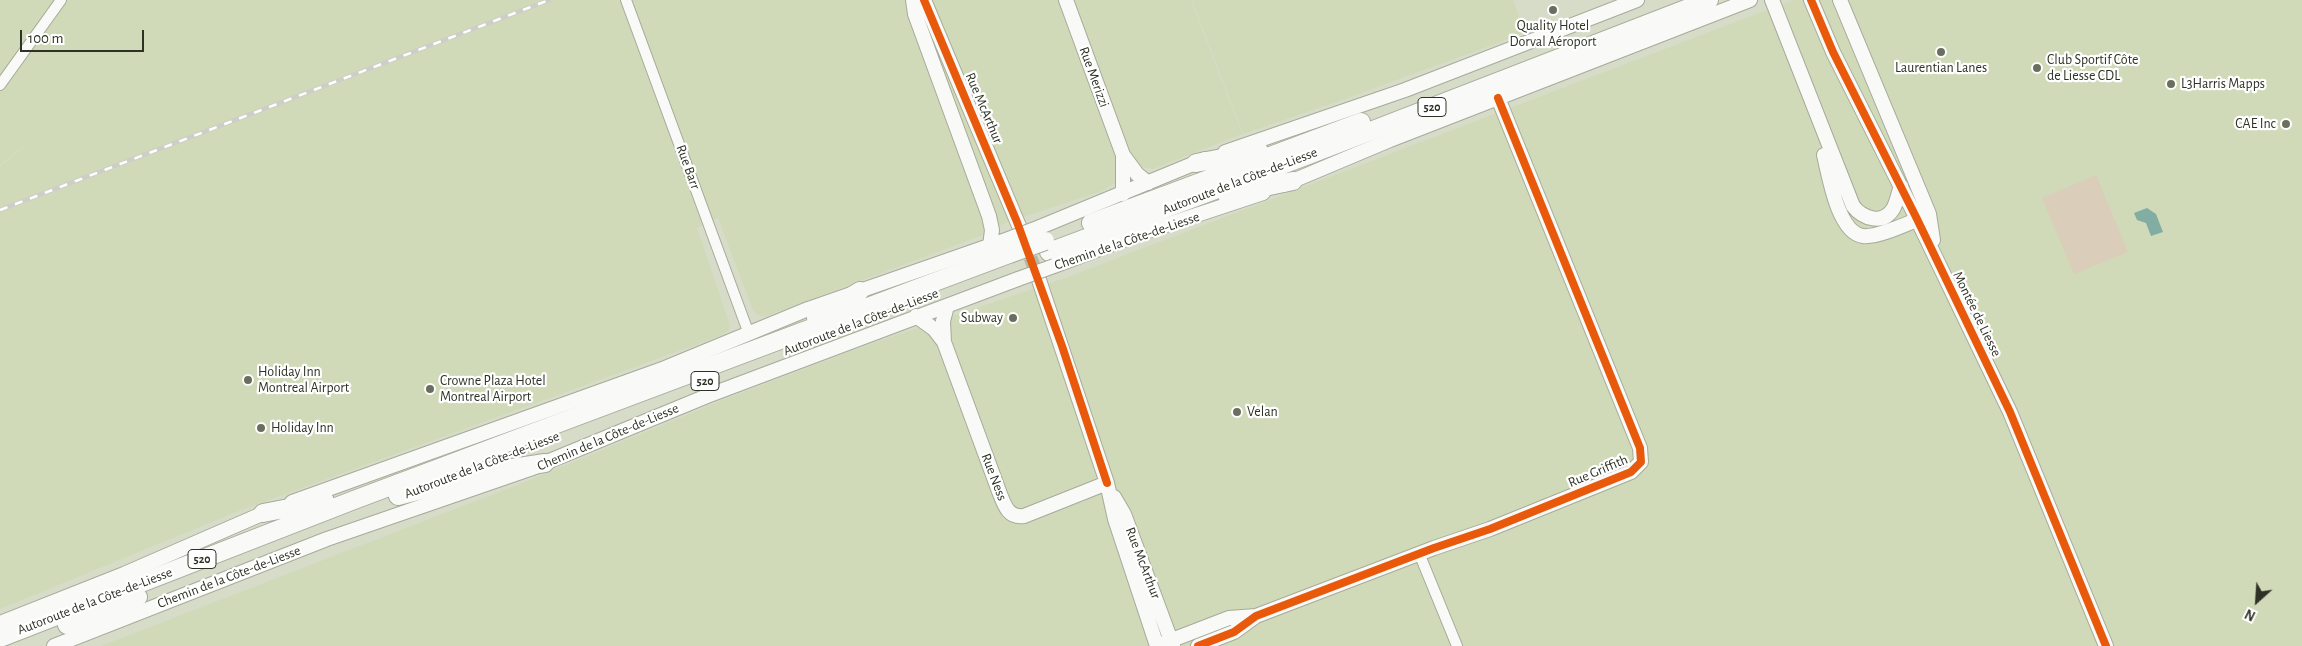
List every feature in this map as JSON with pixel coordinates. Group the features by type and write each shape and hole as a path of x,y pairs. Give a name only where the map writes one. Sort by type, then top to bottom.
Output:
{"highway":[{"name":"Autoroute de la Côte-de-Liesse","path":"0,638 1047,247 1337,131 1677,0"},
{"name":"Autoroute de la Côte-de-Liesse","path":"1047,247 1154,213 1709,0"},
{"path":"1196,163 1243,155 1337,131"},
{"path":"1154,213 1293,181"},
{"name":"Autoroute de la Côte-de-Liesse","path":"13,646 400,489 783,339 1011,260"},
{"path":"783,339 860,291"},
{"path":"263,513 545,463"}],"street":[{"path":"0,85 61,0"},
{"name":"Rue Barr","path":"626,0 749,334"},
{"path":"913,0 918,23 989,216 992,230 990,246"},
{"name":"Rue McArthur","path":"924,0 1019,226"},
{"name":"Rue Merizzi","path":"1066,0 1122,155 1123,194"},
{"name":"Chemin de la Côte-de-Liesse","path":"1047,247 1123,194 1148,183 1196,163 1405,90 1637,0"},
{"name":"Chemin de la Côte-de-Liesse","path":"54,646 327,539 545,463 700,398 946,306 1011,260 1047,247 1139,234 1236,204 1397,137 1750,0"},
{"path":"1772,0 1848,196 1860,214 1874,219 1888,215 1895,206 1900,186"},
{"name":"Montée de Liesse","path":"1811,0 1836,58 1900,186 1923,217 1935,256 2010,412 2106,646"},
{"path":"1815,114 1831,184 1843,220 1849,229 1860,236 1871,236 1923,217 1840,0"},
{"name":"Rue Griffith","path":"1198,646 1234,632 1256,616 1490,529 1631,472 1639,467 1642,459 1640,448 1498,98"},
{"name":"Rue Merizzi","path":"1122,155 1137,174 1148,183"},
{"name":"Chemin de la Côte-de-Liesse","path":"0,623 124,574 263,513 657,371 860,291 990,246 1011,260"},
{"name":"Rue McArthur","path":"1039,280 1157,646"},
{"name":"Rue Ness","path":"944,342 943,321 946,306"},
{"name":"Rue Ness","path":"916,316 934,329 944,342 1000,494 1010,513 1016,517 1024,516 1106,483"},
{"name":"Rue McArthur","path":"1106,483 1124,514 1172,643"},
{"path":"1419,554 1457,646"},
{"name":"Rue Griffith","path":"1157,646 1172,643 1229,618 1256,616"}],"shaded area":[{"path":"0,0 1191,0 1242,134 1153,169 1144,167 1117,179 1115,183 1102,191 1005,223 983,235 764,317 756,314 752,308 718,218 697,228 730,325 729,330 720,336 236,512 0,609 0,167 37,135 0,165"},
{"path":"1192,0 1513,0 1525,33 1243,134"},
{"path":"1793,0 2302,0 2302,646 101,646 530,480 725,399 859,348 1065,278"},
{"path":"2096,175 2128,252 2074,274 2042,198"}],"water":[{"path":"2147,208 2156,214 2163,232 2151,236 2146,223 2137,220 2134,213"}],"tunnel":[{"path":"1023,238 1039,280"}],"railway":[{"path":"0,210 549,0"}],"cycle path":[{"path":"924,0 1017,222 1062,346 1107,483"},
{"path":"1811,0 1833,52 1917,219 2010,412 2106,646"},
{"path":"1198,646 1234,632 1256,616 1434,548 1490,529 1631,472 1641,462 1640,448 1498,98"}],"place":[{"name":"Quality Hotel Dorval Aéroport","path":"1553,10"},
{"name":"Laurentian Lanes","path":"1941,52"},
{"name":"Club Sportif Côte de Liesse CDL","path":"2037,68"},
{"name":"L3Harris Mapps","path":"2171,84"},
{"name":"CAE Inc","path":"2286,124"},
{"name":"Subway","path":"1013,318"},
{"name":"Holiday Inn Montreal Airport","path":"248,380"},
{"name":"Crowne Plaza Hotel Montreal Airport","path":"430,389"},
{"name":"Velan","path":"1237,412"},
{"name":"Holiday Inn","path":"261,428"}]}
